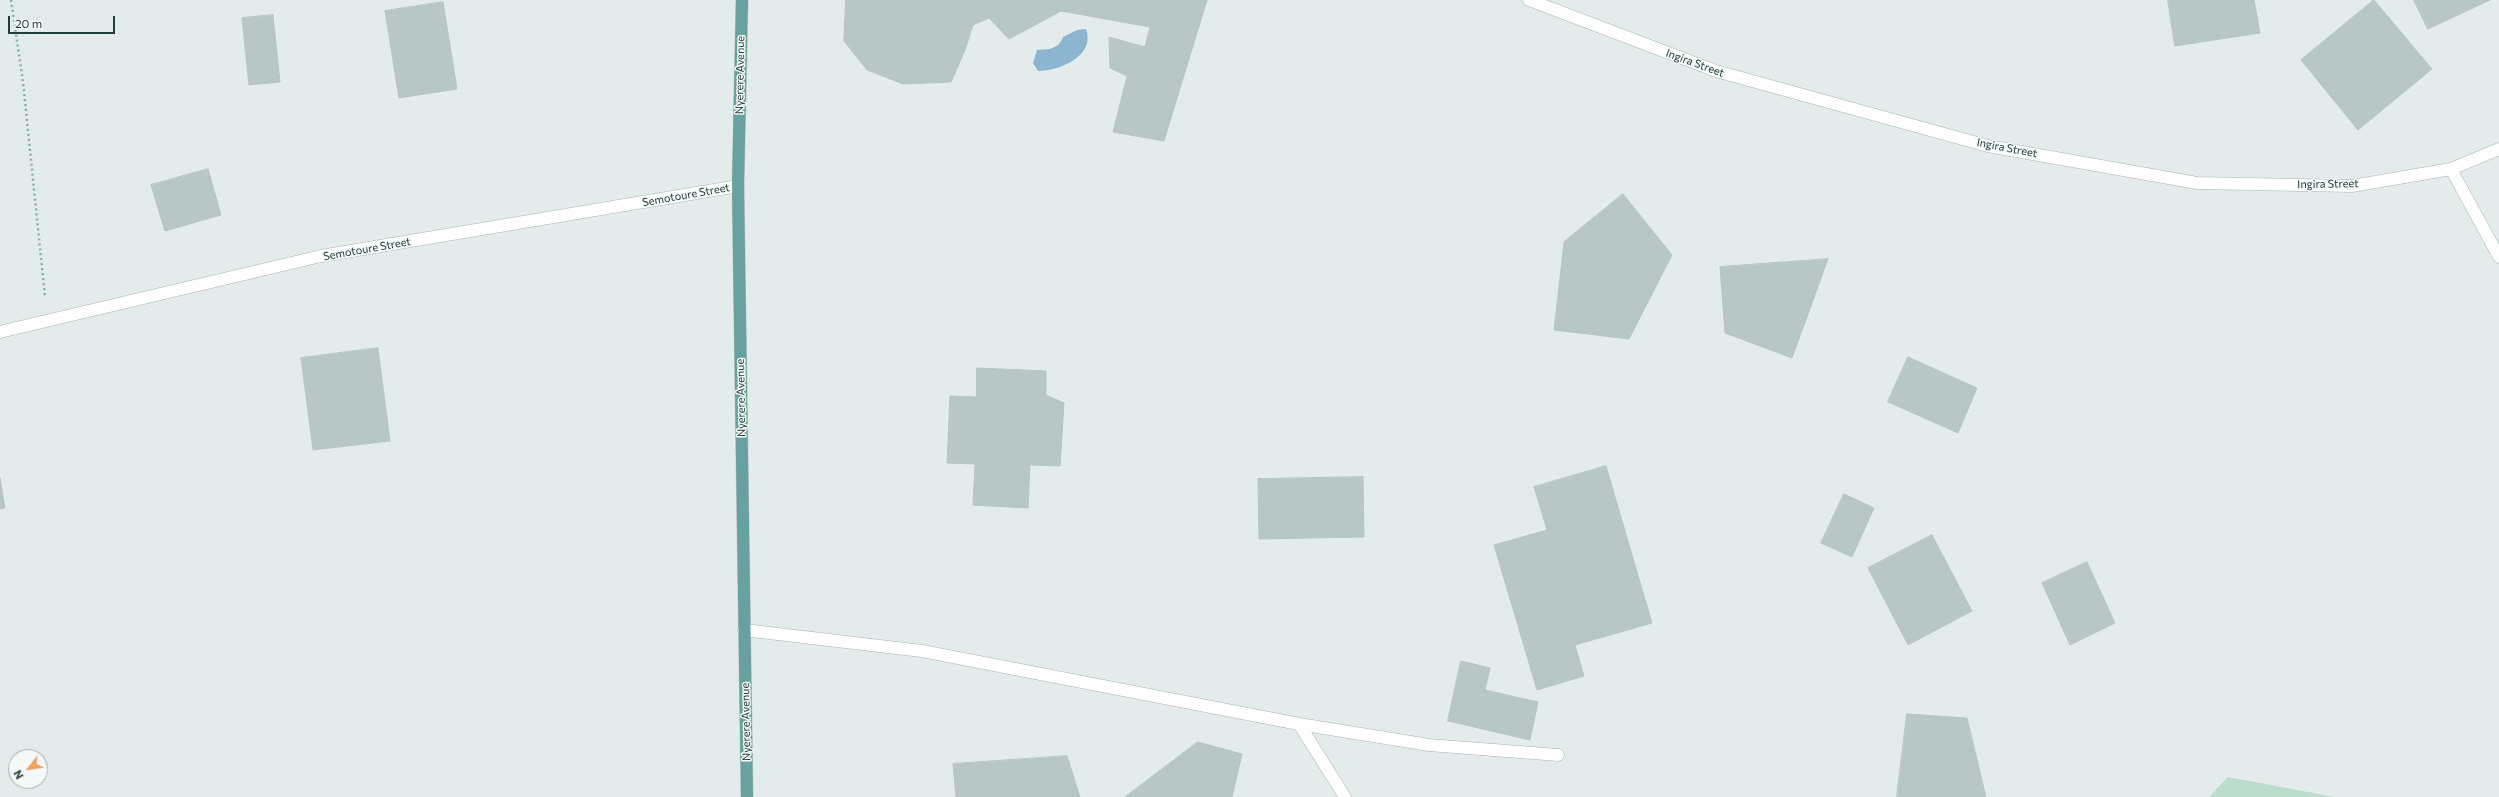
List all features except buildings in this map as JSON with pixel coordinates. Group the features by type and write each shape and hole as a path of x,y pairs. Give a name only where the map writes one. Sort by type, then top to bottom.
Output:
{"main road":[{"name":"Nyerere Avenue","path":"742,0 738,186 747,797"}],"street":[{"name":"Ingira Street","path":"1529,0 1716,71 1988,146 2197,183 2352,186 2451,169 2499,149"},
{"path":"2451,169 2499,256"},
{"name":"Semotoure Street","path":"0,332 48,319 113,306 321,256 738,186"},
{"path":"744,630 922,651 1299,724 1429,745 1558,755"},
{"path":"1299,724 1345,797"}],"path":[{"path":"11,0 23,82 48,319"}],"green space":[{"path":"2228,777 2335,797 2209,797"}],"water":[{"path":"1086,29 1088,39 1086,47 1081,54 1065,65 1038,71 1033,63 1037,50 1056,47 1063,37 1077,30"}]}
